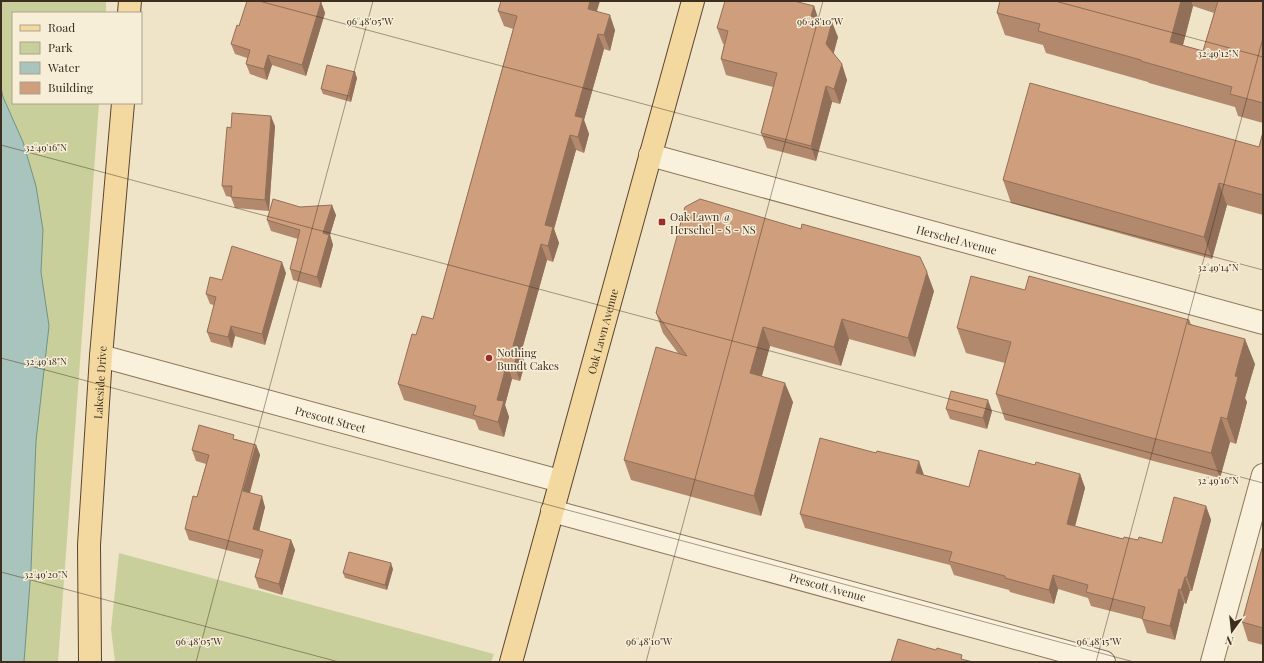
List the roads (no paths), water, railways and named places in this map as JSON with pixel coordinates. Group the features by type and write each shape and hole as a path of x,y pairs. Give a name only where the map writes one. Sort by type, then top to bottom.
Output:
{"main road":[{"path":"129,12 130,1"},
{"name":"Oak Lawn Avenue","path":"511,662 693,1"},
{"name":"Lakeside Drive","path":"90,662 89,545 101,356 123,104"}],"street":[{"name":"Herschel Avenue","path":"650,155 1263,323"},
{"name":"Prescott Street","path":"101,356 560,481"},
{"path":"1212,662 1263,475"},
{"name":"Prescott Avenue","path":"552,511 1104,662"}],"water":[{"path":"1,88 3,97 23,142 36,186 43,230 41,272 49,326 36,441 31,569 24,662 1,662"}],"place":[{"name":"Oak Lawn @ Herschel - S - NS","path":"662,222"},
{"name":"Nothing Bundt Cakes","path":"489,358"}]}
